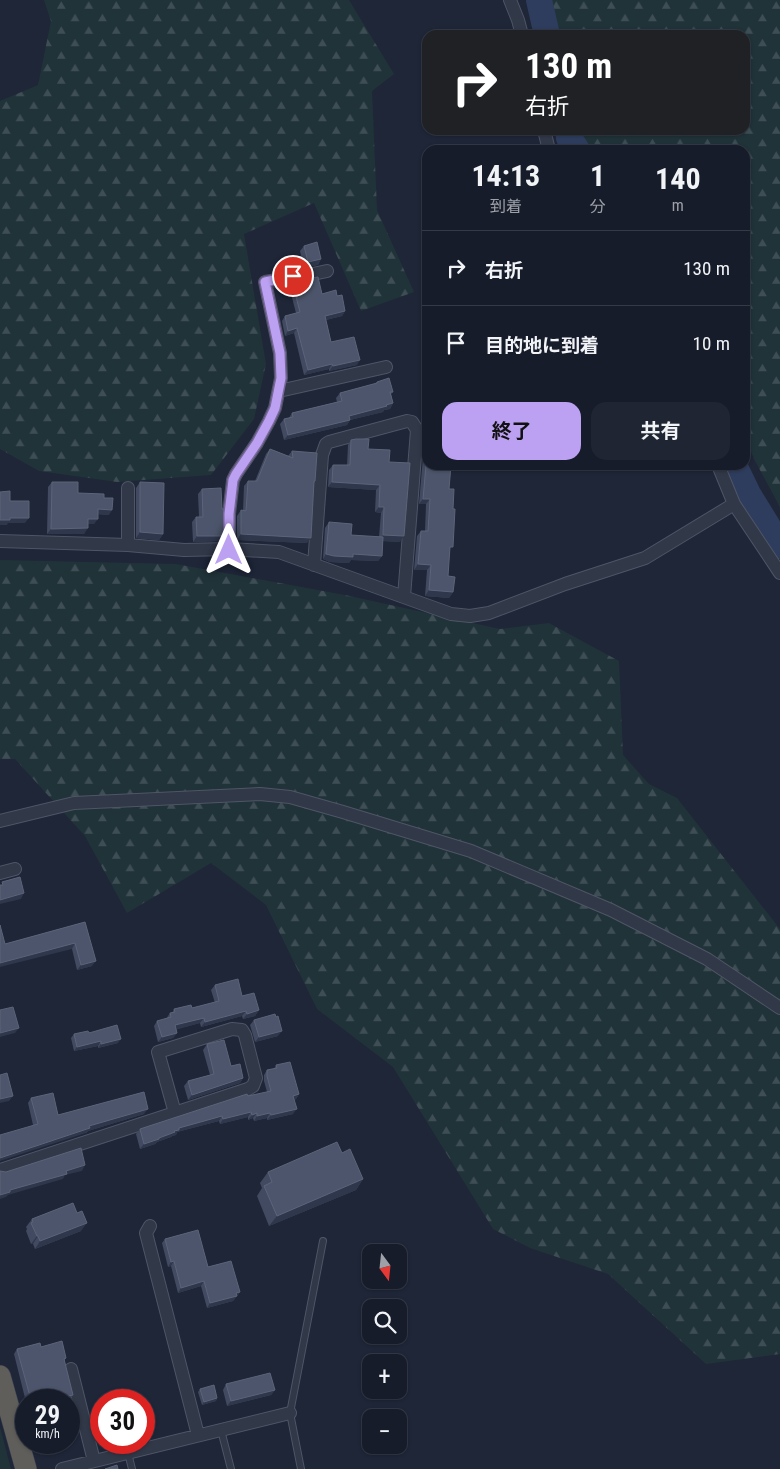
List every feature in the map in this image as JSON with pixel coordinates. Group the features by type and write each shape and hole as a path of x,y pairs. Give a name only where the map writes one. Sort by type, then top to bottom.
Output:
{"highway":[{"path":"0,1376 10,1423 26,1469"}],"street":[{"path":"510,0 521,30"},
{"path":"229,550 229,514 233,480 269,421 275,408 279,391 280,353 265,282 327,271"},
{"path":"279,391 386,367"},
{"path":"314,565 322,455 326,444 407,421 412,422 416,430 404,597"},
{"path":"720,470 734,504 780,573"},
{"path":"128,488 128,545"},
{"path":"0,542 128,545 184,550 279,552 451,614 470,616 489,612 565,584 645,558 734,504"},
{"path":"0,821 74,803 260,794 290,797 470,851 611,910 707,959 780,1008"},
{"path":"0,873 15,869"},
{"path":"0,1170 175,1113 248,1089 253,1086 256,1078 242,1030 232,1029 158,1052 175,1113"},
{"path":"150,1226 146,1233 198,1436"},
{"path":"71,1369 94,1461"},
{"path":"155,1446 290,1413"},
{"path":"62,1469 124,1454"}],"lane":[{"path":"301,1469 290,1413 323,1241"},
{"path":"221,1430 230,1469"},
{"path":"128,1454 132,1469"}],"green space":[{"path":"44,0 349,0 394,74 372,91 377,210 414,292 361,311 314,203 244,234 266,364 254,419 211,475 117,482 39,471 0,449 0,101 38,85 51,21"},
{"path":"538,0 780,0 780,507 750,449 750,145 576,145 570,135 750,135 750,30 543,30"},
{"path":"0,560 176,564 345,595 500,629 549,623 619,661 623,755 649,784 677,798 780,929 780,1354 706,1364 608,1274 530,1248 493,1229 393,1067 317,1009 266,905 211,863 127,913 85,836 15,759 0,759"},
{"path":"0,1427 11,1469 0,1469"}],"building":[{"path":"317,242 321,259 308,262 304,246"},
{"path":"318,277 322,294 336,290 337,296 342,295 345,311 325,316 331,342 354,337 360,360 308,370 297,328 288,331 285,316 300,312 292,281"},
{"path":"389,378 393,392 390,392 393,403 349,416 350,420 288,435 284,419 293,417 292,413 342,401 340,393"},
{"path":"369,439 368,449 390,450 389,462 410,463 404,536 383,535 384,507 379,507 380,485 332,482 333,465 350,465 351,440"},
{"path":"270,449 293,458 292,451 317,453 311,538 241,534 241,510 246,511 248,481 257,481"},
{"path":"426,470 451,470 449,489 454,489 453,509 455,509 453,547 450,547 448,576 455,577 453,592 429,590 431,565 418,564 421,531 428,531 430,499 423,499"},
{"path":"52,482 78,482 78,493 104,494 104,498 113,498 112,510 98,509 98,519 88,519 88,528 51,529"},
{"path":"140,482 164,483 163,534 140,532"},
{"path":"221,488 222,509 225,509 224,536 197,536 196,517 203,517 202,489"},
{"path":"10,491 10,501 29,501 29,518 0,520 0,492"},
{"path":"329,522 352,524 351,535 383,537 382,556 353,554 353,557 326,554"},
{"path":"20,877 24,893 0,900 0,885 3,885 2,882"},
{"path":"85,922 96,961 81,965 75,943 0,963 0,925 5,944"},
{"path":"238,979 242,996 254,993 259,1010 247,1014 246,1011 205,1022 204,1018 175,1025 177,1033 162,1037 157,1021 171,1017 170,1013 175,1012 174,1009 191,1005 192,1008 219,1001 215,985"},
{"path":"13,1007 19,1028 0,1033 0,1010"},
{"path":"275,1014 276,1017 278,1016 282,1031 259,1037 254,1020"},
{"path":"117,1025 121,1039 101,1044 101,1041 77,1047 74,1034 88,1031 89,1033"},
{"path":"224,1040 231,1066 240,1064 243,1078 192,1095 188,1081 214,1074 207,1044"},
{"path":"290,1062 299,1094 293,1096 297,1109 271,1115 270,1113 257,1116 257,1113 252,1115 251,1112 223,1119 222,1116 179,1128 175,1132 144,1144 140,1129 247,1094 248,1096 271,1091 267,1070 277,1068 276,1065"},
{"path":"7,1073 13,1096 0,1099 0,1075"},
{"path":"144,1092 148,1109 89,1126 90,1128 0,1158 0,1135 38,1124 31,1098 53,1093 58,1115"},
{"path":"337,1142 342,1153 350,1149 363,1179 277,1216 264,1186 272,1182 268,1172"},
{"path":"81,1148 85,1165 66,1171 67,1174 10,1190 10,1192 0,1195 0,1171 6,1172"},
{"path":"73,1203 77,1213 82,1211 87,1223 40,1241 31,1223 33,1222 32,1219"},
{"path":"198,1230 208,1267 231,1261 240,1292 236,1293 237,1296 210,1303 204,1281 181,1288 174,1261 171,1262 165,1239"},
{"path":"62,1341 66,1358 64,1359 72,1389 28,1389 17,1349 40,1343 41,1347"},
{"path":"270,1373 275,1390 231,1401 226,1384"},
{"path":"214,1385 217,1398 204,1402 200,1389"},
{"path":"117,1465 118,1469 105,1469"}],"waterway":[{"path":"539,0 546,30"},
{"path":"569,135 574,145"},
{"path":"736,470 748,494 780,546"}],"route":[{"path":"229,550 229,514 233,480 269,421 275,408 281,378 280,353 265,282 293,276"}]}
